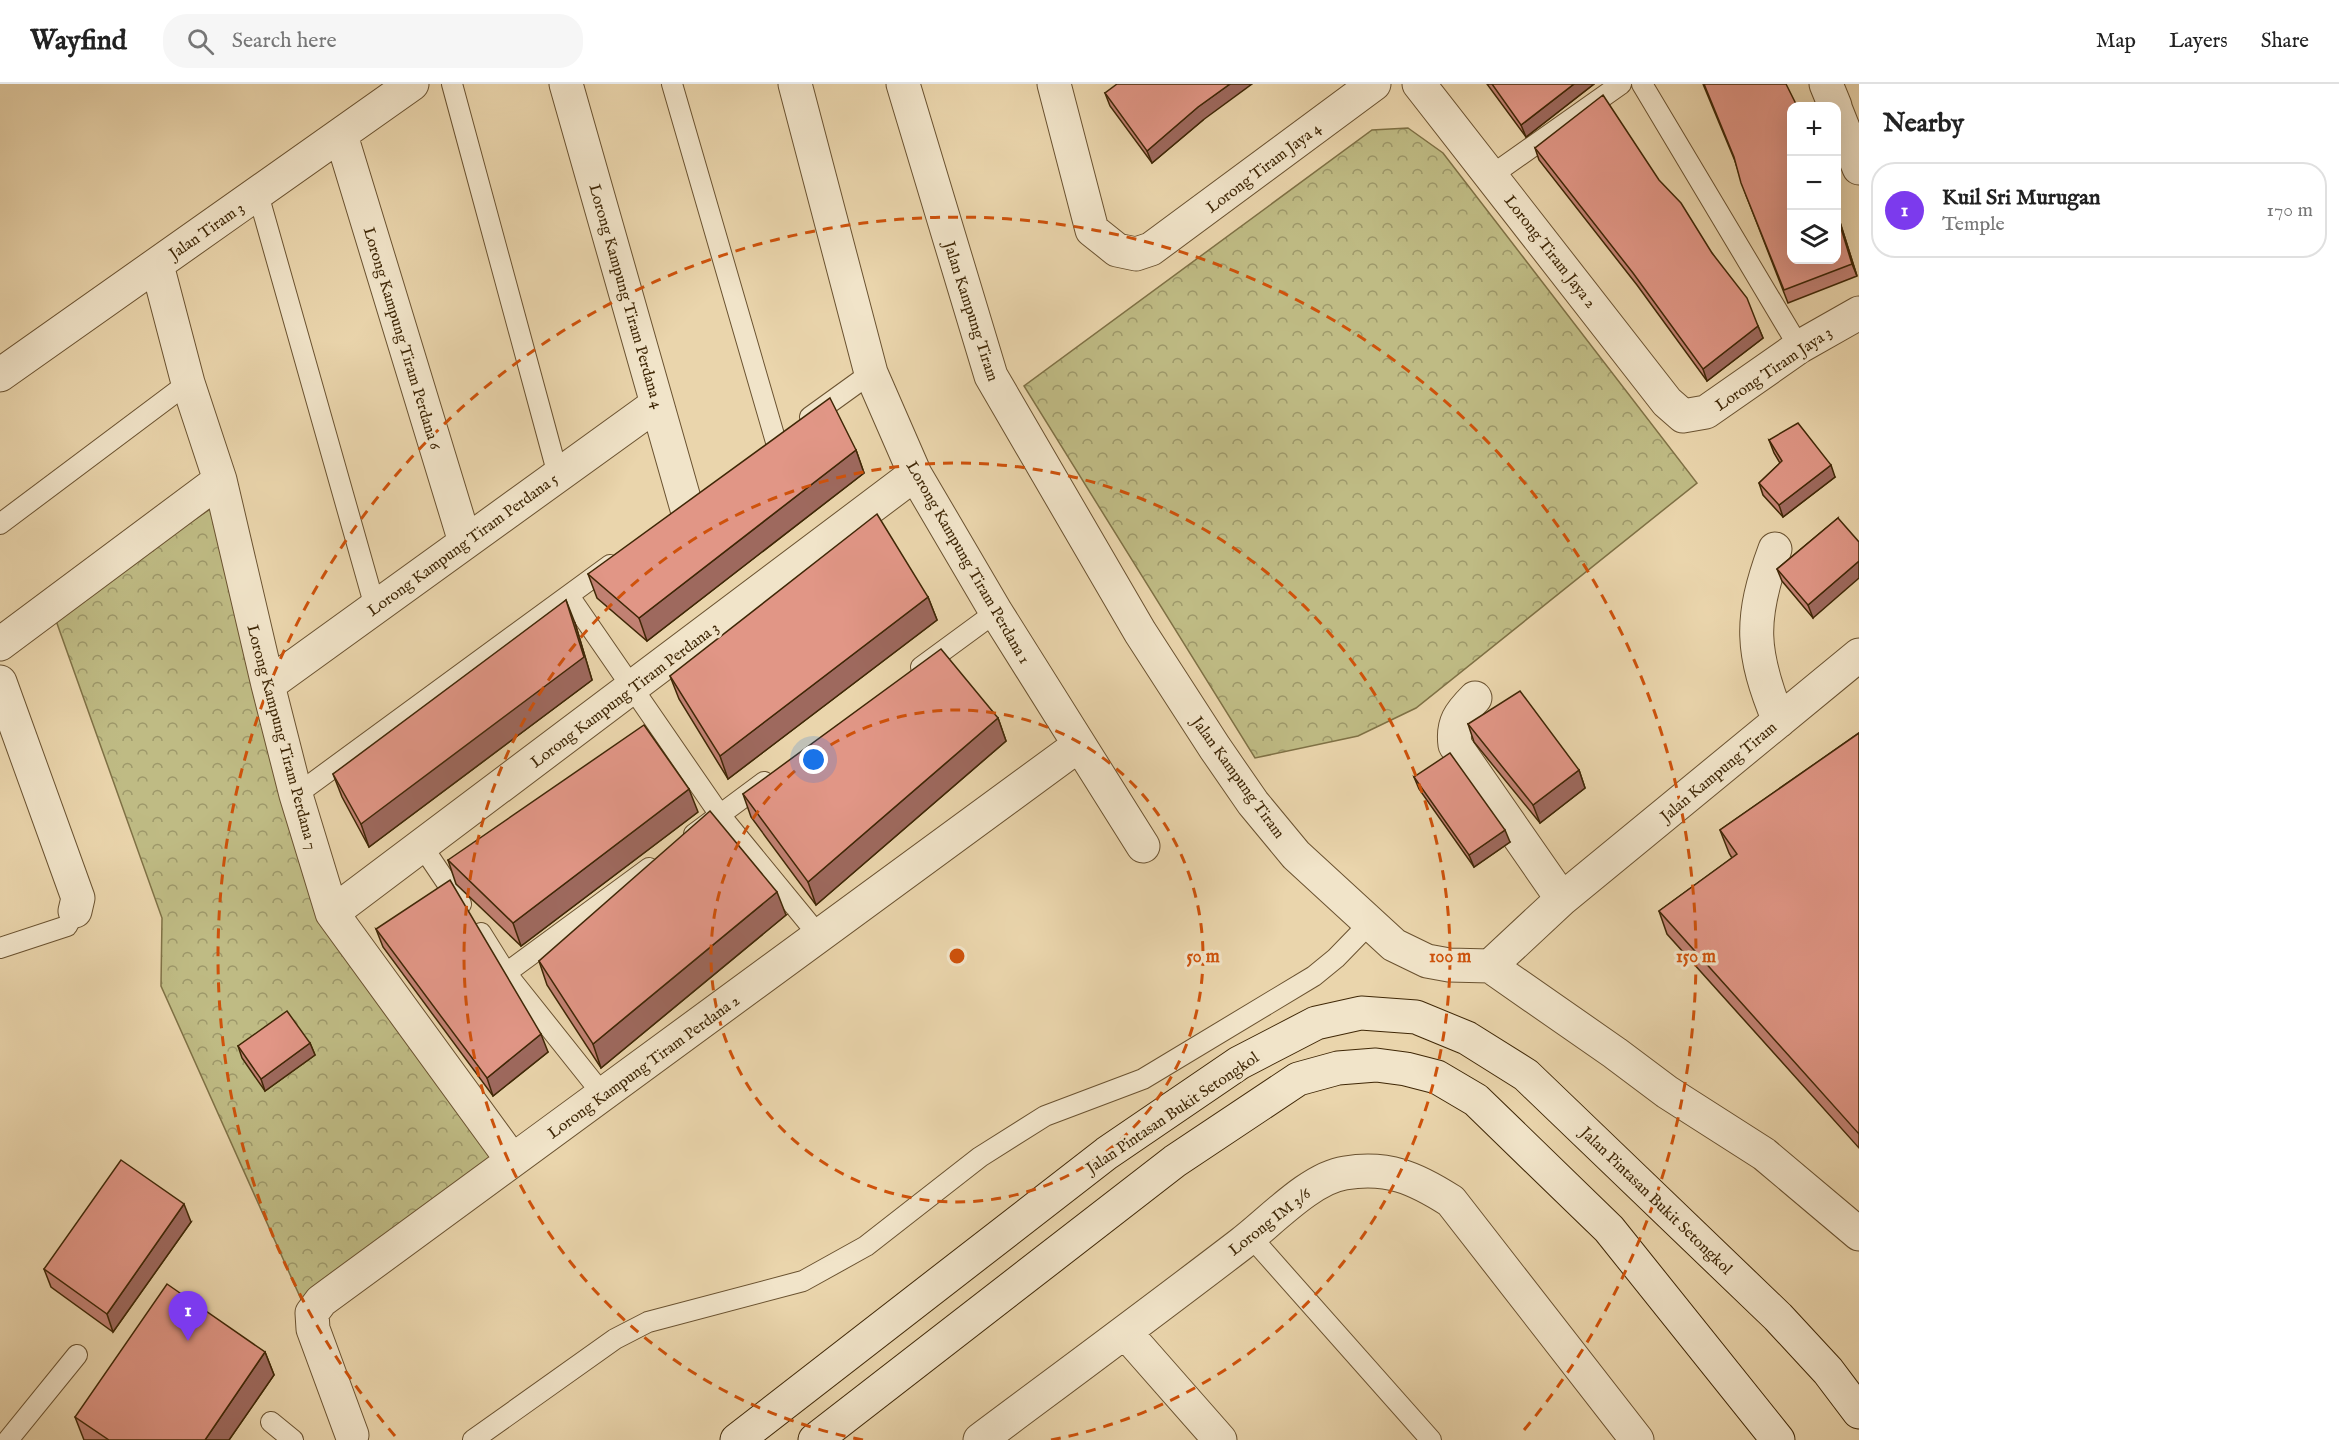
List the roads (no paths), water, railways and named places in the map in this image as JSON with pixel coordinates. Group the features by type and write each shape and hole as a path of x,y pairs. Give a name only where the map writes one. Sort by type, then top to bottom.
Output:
{"street":[{"name":"Jalan Tiram 3","path":"0,375 411,84"},
{"name":"Lorong Kampung Tiram Perdana 4","path":"566,84 687,509"},
{"name":"Lorong Kampung Tiram Perdana 1","path":"795,84 870,373 915,474 996,612 1143,846"},
{"name":"Jalan Kampung Tiram","path":"903,84 991,376 1140,632 1215,748 1254,803 1296,855 1369,924 1403,951 1427,961 1449,965 1490,966 1562,899 1859,655"},
{"name":"Lorong Tiram Jaya 4","path":"1057,86 1092,230 1117,250 1136,254 1151,249 1374,84"},
{"name":"Lorong Tiram Jaya 2","path":"1419,84 1667,402 1683,416"},
{"path":"1826,84 1834,102"},
{"path":"1841,121 1859,168"},
{"name":"Lorong Kampung Tiram Perdana 6","path":"341,135 465,542"},
{"name":"Lorong Kampung Tiram Perdana 7","path":"157,265 188,383 220,480 296,795 332,913 512,1160"},
{"name":"Lorong Tiram Jaya 3","path":"1683,416 1706,412 1799,347 1859,313"},
{"name":"Lorong Kampung Tiram Perdana 5","path":"268,685 657,404"},
{"name":"Lorong Kampung Tiram Perdana 3","path":"332,913 915,474"},
{"path":"0,644 220,480"},
{"path":"1775,549 1762,584 1757,611 1756,649 1763,682 1779,721"},
{"path":"0,682 78,898 75,911"},
{"path":"1475,698 1458,714 1453,732 1455,745 1562,899"},
{"name":"Lorong Kampung Tiram Perdana 2","path":"352,1435 313,1329 312,1313 321,1301 1079,746"},
{"path":"1490,966 1616,1053 1667,1092 1764,1154 1859,1234"},
{"name":"Jalan Pintasan Bukit Setongkol","path":"737,1440 1107,1153 1229,1069 1316,1023 1361,1012 1416,1017 1467,1038 1526,1075 1778,1317 1843,1373 1859,1412"},
{"path":"815,1440 1165,1168 1233,1120 1298,1079 1338,1068 1377,1065 1437,1077 1483,1107 1609,1229 1778,1440"},
{"name":"Lorong IM 3/6","path":"980,1440 1251,1237 1317,1183 1343,1173 1391,1171 1426,1185 1451,1202 1637,1440"},
{"path":"1125,1332 1220,1440"}],"lane":[{"path":"452,84 558,475"},
{"path":"672,84 776,442"},
{"path":"1492,175 1621,84"},
{"path":"1642,84 1799,347"},
{"path":"258,194 375,607"},
{"path":"758,456 870,373"},
{"path":"0,524 188,383"},
{"path":"296,795 623,556"},
{"path":"569,596 720,815 820,937"},
{"path":"909,676 996,612"},
{"path":"683,843 777,773"},
{"path":"422,846 506,973 604,1096"},
{"path":"506,973 664,856"},
{"path":"0,948 67,926 75,911"},
{"path":"473,1440 615,1340 648,1322 803,1281 866,1246 980,1158 1045,1116 1143,1079 1314,976 1336,958 1369,924"},
{"path":"1251,1237 1431,1440"},
{"path":"8,1440 77,1355"},
{"path":"272,1422 293,1440"}],"place":[{"name":"Kuil Sri Murugan","path":"188,1341"}]}
